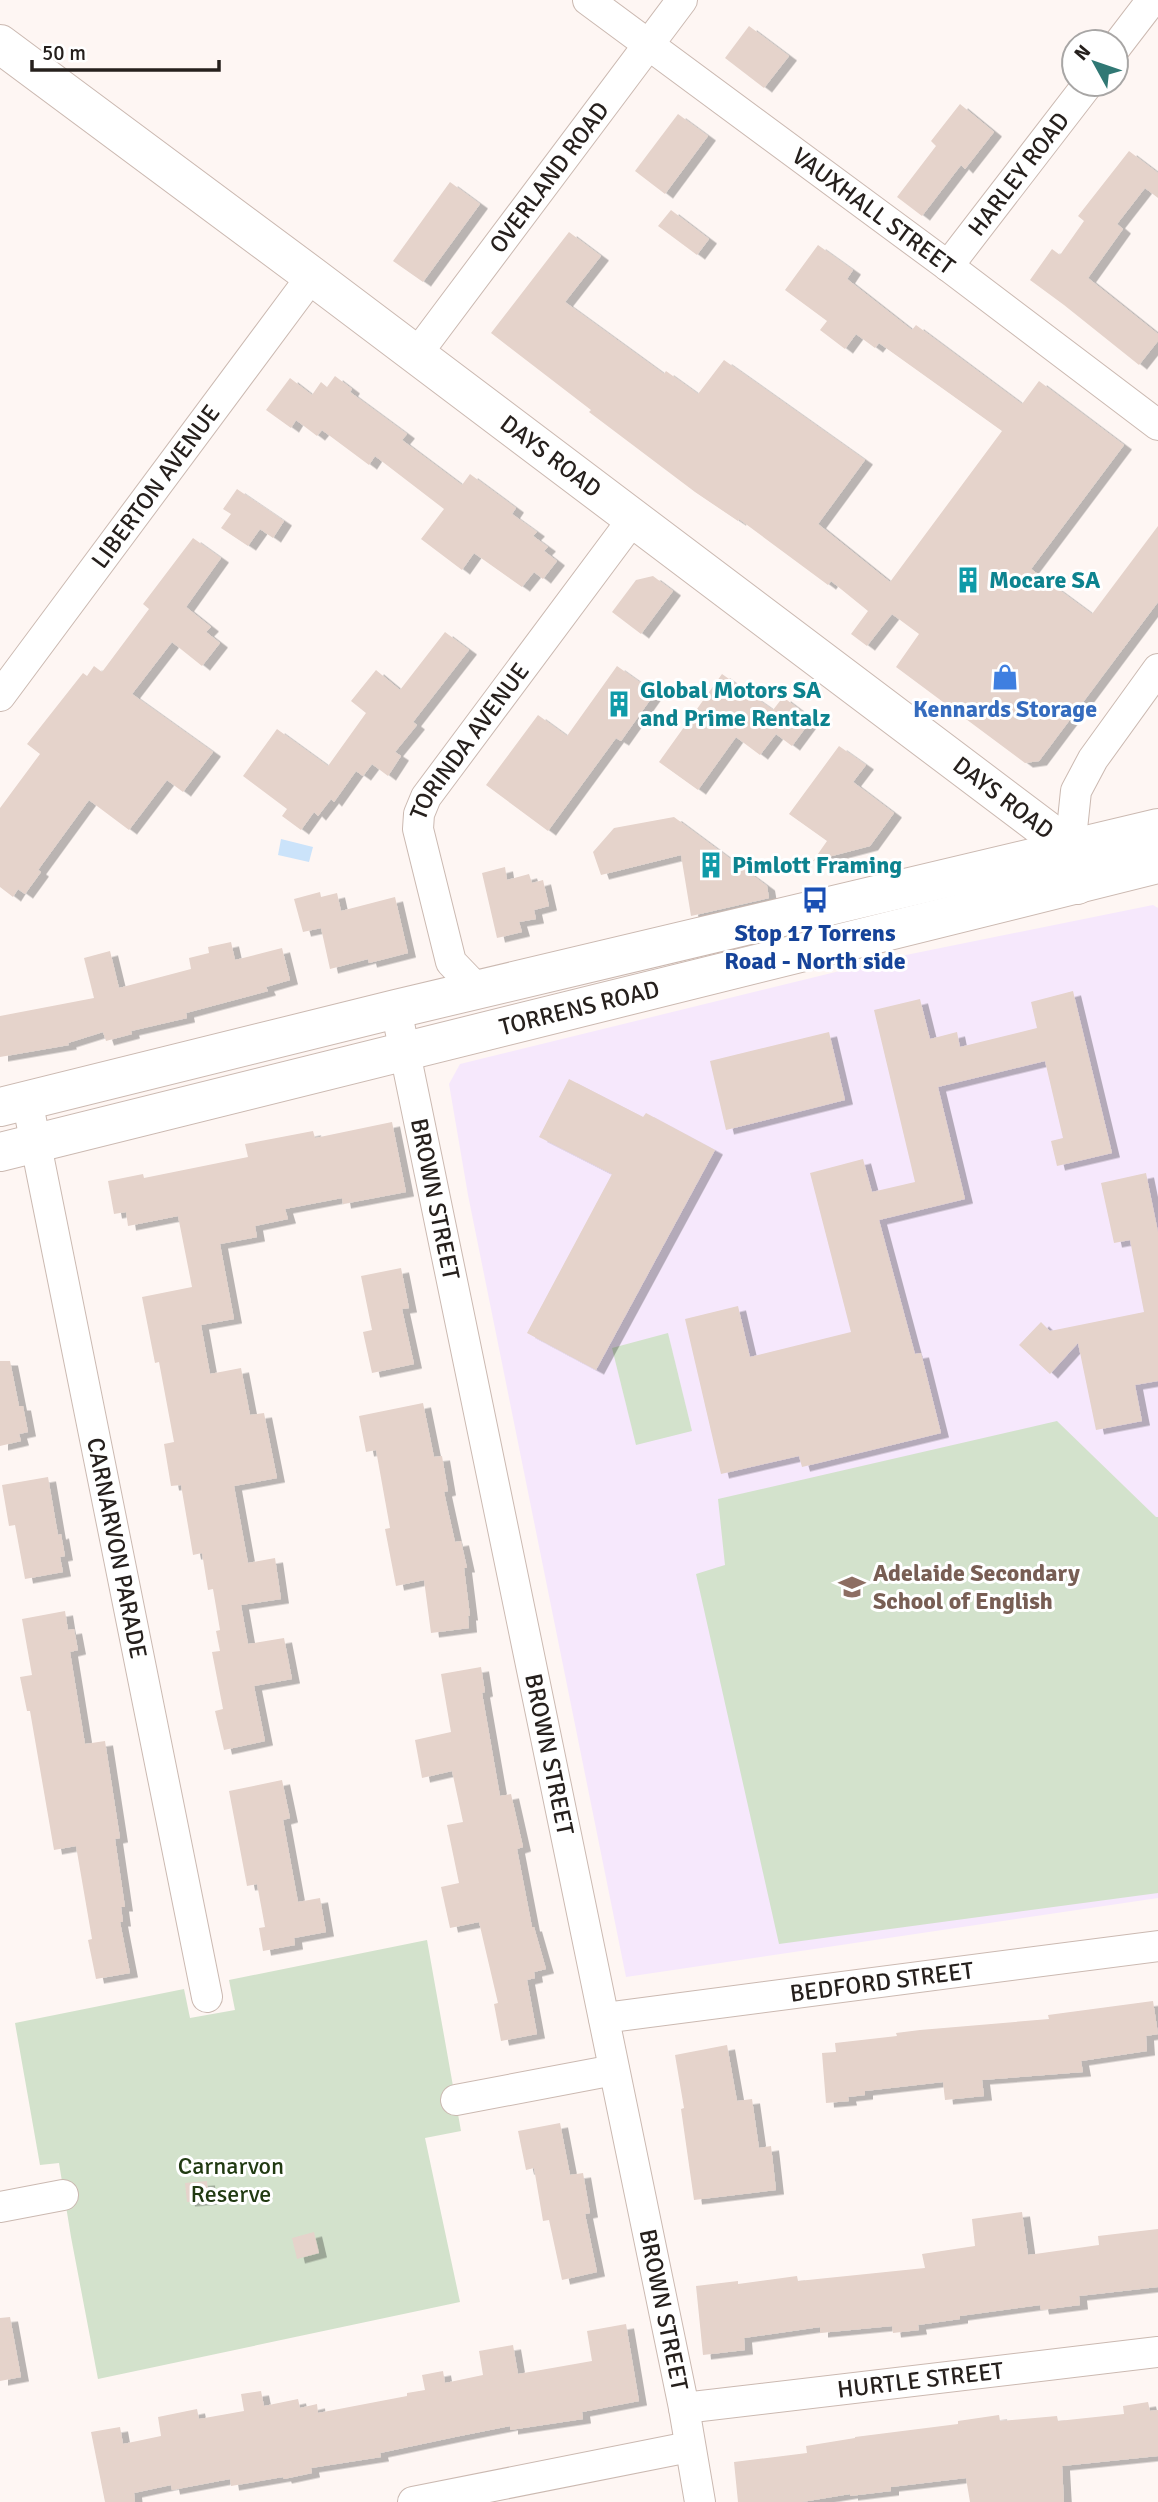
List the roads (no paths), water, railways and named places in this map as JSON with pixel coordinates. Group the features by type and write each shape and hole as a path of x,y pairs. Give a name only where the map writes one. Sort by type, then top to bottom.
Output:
{"main road":[{"name":"DAYS ROAD","path":"0,44 633,519 1073,867"},
{"name":"TORRENS ROAD","path":"17,1148 405,1053 1073,867 1158,828"},
{"name":"TORRENS ROAD","path":"14,1104 477,989 1073,867 1158,864"}],"street":[{"name":"VAUXHALL STREET","path":"588,0 1158,425"},
{"name":"OVERLAND ROAD","path":"416,355 682,0"},
{"path":"1130,29 1152,0"},
{"name":"HARLEY ROAD","path":"948,266 1077,98"},
{"name":"LIBERTON AVENUE","path":"0,696 312,276"},
{"name":"TORINDA AVENUE","path":"477,989 451,962 418,829 419,814 426,797 633,519"},
{"path":"1073,867 1076,791 1093,759 1158,668"},
{"name":"BROWN STREET","path":"396,1009 684,2409 700,2502"},
{"name":"CARNARVON PARADE","path":"14,1104 17,1148 207,1997"},
{"name":"BEDFORD STREET","path":"604,2018 1158,1945"},
{"path":"456,2100 614,2070"},
{"path":"0,2207 63,2195"},
{"name":"HURTLE STREET","path":"684,2409 1158,2353"},
{"path":"413,2502 689,2447"}],"water":[{"path":"281,839 313,847 309,862 278,855"}],"place":[{"name":"Mocare SA","path":"968,580"},
{"name":"Kennards Storage","path":"1005,677"},
{"name":"Global Motors SA and Prime Rentalz","path":"619,704"},
{"name":"Pimlott Framing","path":"711,865"},
{"name":"Stop 17 Torrens Road - North side","path":"815,900"},
{"name":"Adelaide Secondary School of English","path":"852,1587"}],"park label":[{"name":"Carnarvon Reserve","path":"231,2180"}]}
